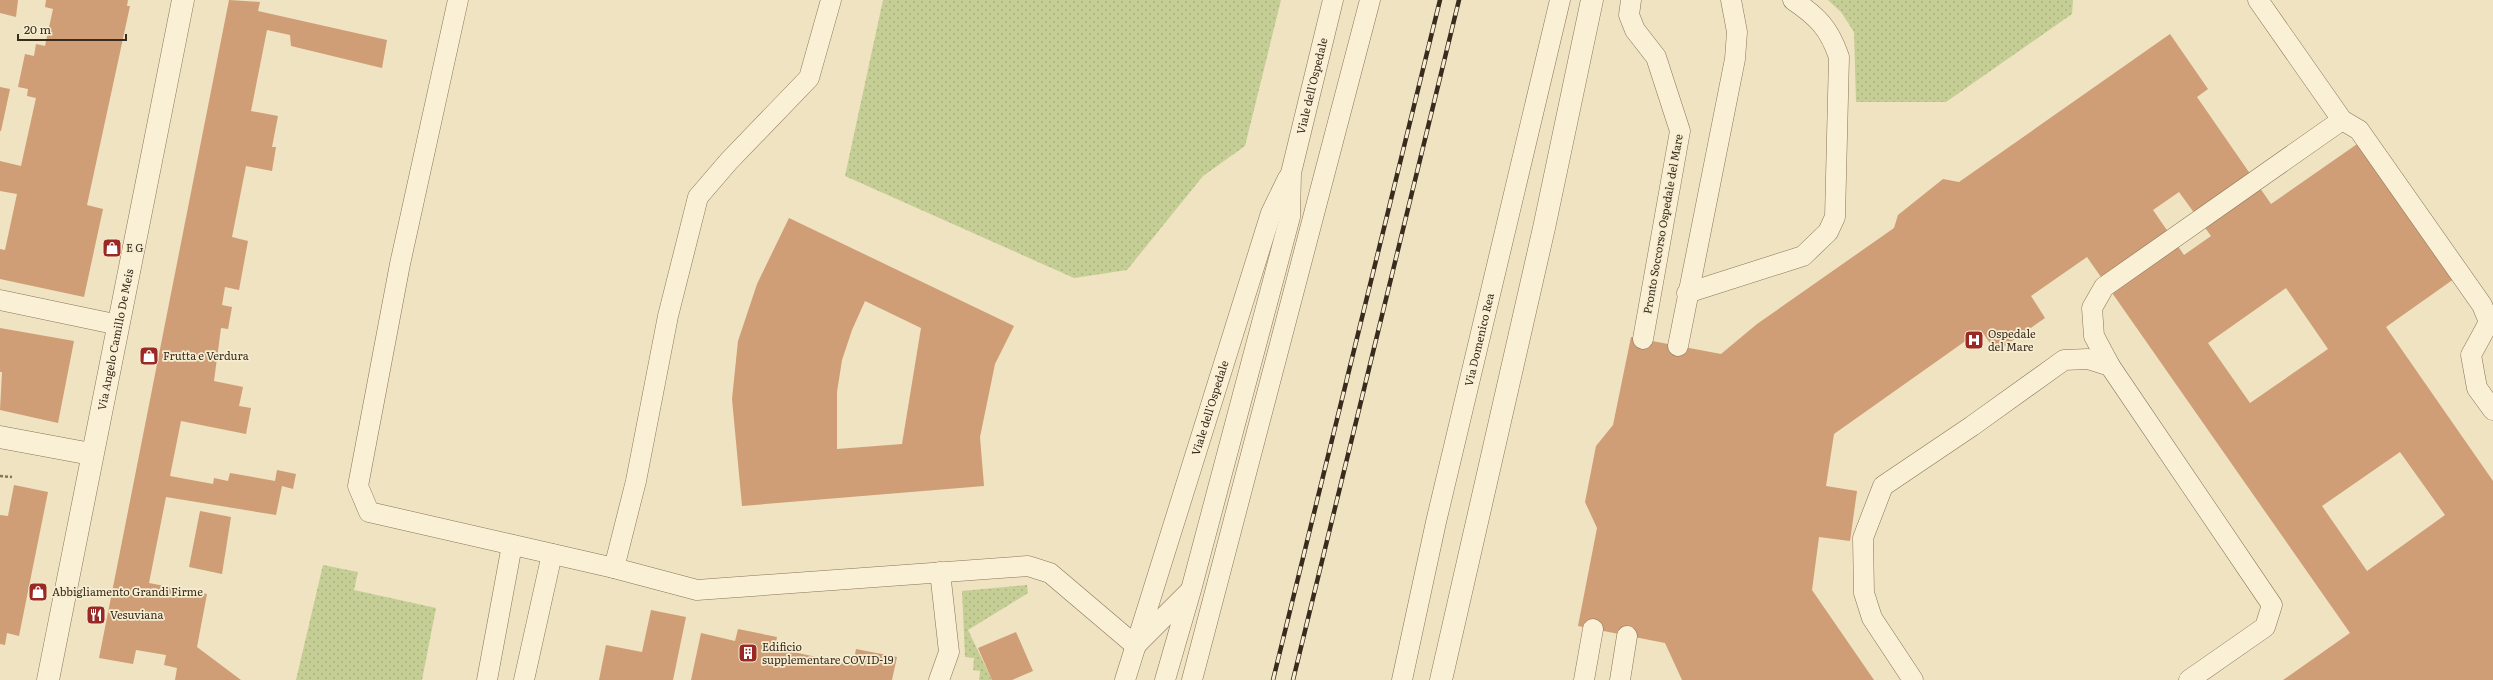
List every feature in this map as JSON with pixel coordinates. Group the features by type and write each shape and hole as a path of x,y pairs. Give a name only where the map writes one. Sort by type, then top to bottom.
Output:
{"street":[{"name":"Via Angelo Camillo De Meis","path":"48,680 91,454 119,325 183,0"},
{"path":"1441,680 1544,228 1592,0"},
{"path":"0,437 91,454"}],"lane":[{"path":"458,0 400,264 358,486 369,512 614,568 697,590 1028,566 1050,573 1136,646"},
{"path":"614,568 636,481 668,316 698,197 729,161 809,78 832,0"},
{"name":"Viale dell'Ospedale","path":"1165,680 1192,590 1290,217 1291,173 1333,0"},
{"path":"1192,680 1370,0"},
{"name":"Via Domenico Rea","path":"1402,680 1436,522 1560,0"},
{"name":"Pronto Soccorso Ospedale del Mare","path":"1631,0 1629,15 1635,30 1656,57 1680,131 1643,339"},
{"path":"1678,346 1687,293 1735,59 1737,32 1731,0"},
{"path":"1687,293 1803,256 1828,232 1835,217 1839,57 1832,37 1821,21 1793,0"},
{"path":"2258,0 2342,120 2359,130 2482,305 2490,322 2470,355 2477,388 2493,410"},
{"path":"2188,680 2266,627 2272,605 2110,366 2094,336 2092,308 2104,287 2342,120"},
{"name":"Viale dell'Ospedale","path":"1125,680 1271,213 1291,173"},
{"path":"0,300 119,325"},
{"path":"1913,680 1872,618 1864,593 1863,538 1883,486 1972,426 2064,360 2088,358 2110,366"},
{"path":"487,680 512,545"},
{"path":"524,680 552,554"},
{"path":"939,680 949,652 940,572"},
{"name":"Viale dell'Ospedale","path":"1136,646 1192,590"},
{"path":"1584,680 1593,629"},
{"path":"1620,680 1627,636"}],"path":[{"path":"0,476 12,477"}],"green space":[{"path":"883,0 1281,0 1245,146 1203,176 1127,270 1074,278 845,176"},
{"path":"1828,0 2073,0 2072,14 1946,102 1856,102 1854,32 1841,12"},
{"path":"323,565 358,572 354,590 436,608 422,680 296,680"},
{"path":"1027,585 1028,593 968,630 992,680 979,680 980,671 973,670 974,658 965,657 962,591"}],"building":[{"path":"0,0 18,0 16,17 0,13"},
{"path":"46,0 128,0 127,6 130,6 87,205 103,209 84,297 0,279 0,249 5,250 17,194 0,191 0,161 21,166 36,98 27,96 28,89 18,87 25,54 34,56 36,44 45,46 53,9 45,7"},
{"path":"229,0 260,2 258,11 387,40 382,68 291,46 290,35 267,30 251,111 278,116 272,147 276,147 272,171 246,166 232,237 248,241 239,290 225,287 222,305 232,307 228,329 221,328 214,381 243,387 239,406 251,408 246,434 181,421 170,476 213,484 214,478 228,481 230,473 275,481 277,470 296,474 293,489 282,486 276,515 166,497 149,583 207,594 197,647 241,680 175,680 177,668 164,665 166,655 136,650 133,664 99,658"},
{"path":"2170,34 2208,89 2197,97 2271,204 2373,133 2468,269 2386,327 2493,481 2493,680 2283,680 2350,633 2087,257 2031,296 2045,318 1996,352 1981,330 1834,434 1826,486 1857,491 1850,541 1819,537 1812,590 1874,680 1682,680 1665,643 1578,626 1597,528 1585,502 1596,446 1613,425 1631,337 1721,354 1757,324 1894,228 1898,215 1943,179 1959,182","holes":["2179,192 2211,236 2184,255 2153,210","2286,288 2328,349 2250,403 2208,343","2400,452 2445,515 2367,571 2322,506"]},
{"path":"0,87 10,89 1,131 0,131"},
{"path":"789,218 1014,326 995,364 980,437 984,486 742,506 732,399 738,341 757,284","holes":["865,301 921,328 902,444 837,449 837,392 842,360 852,330"]},
{"path":"0,328 74,341 58,423 0,410 2,372 0,372"},
{"path":"14,485 48,492 19,636 7,633 5,645 0,644 0,515 8,516"},
{"path":"200,511 231,517 222,574 189,567"},
{"path":"651,610 686,617 673,680 599,680 606,645 642,652"},
{"name":"Edificio supplementare COVID-19","path":"738,629 777,637 775,648 853,665 856,649 897,657 892,680 691,680 701,633 735,641"},
{"path":"1016,632 1033,671 1012,680 992,680 978,648"}],"railway":[{"path":"1273,680 1440,0"},
{"path":"1293,680 1459,0"}],"place":[{"name":"E G","path":"112,248"},
{"name":"Ospedale del Mare","path":"1974,340"},
{"name":"Frutta e Verdura","path":"149,356"},
{"name":"Abbigliamento Grandi Firme","path":"38,592"},
{"name":"Vesuviana","path":"96,615"},
{"name":"Edificio supplementare COVID-19","path":"748,653"}]}
